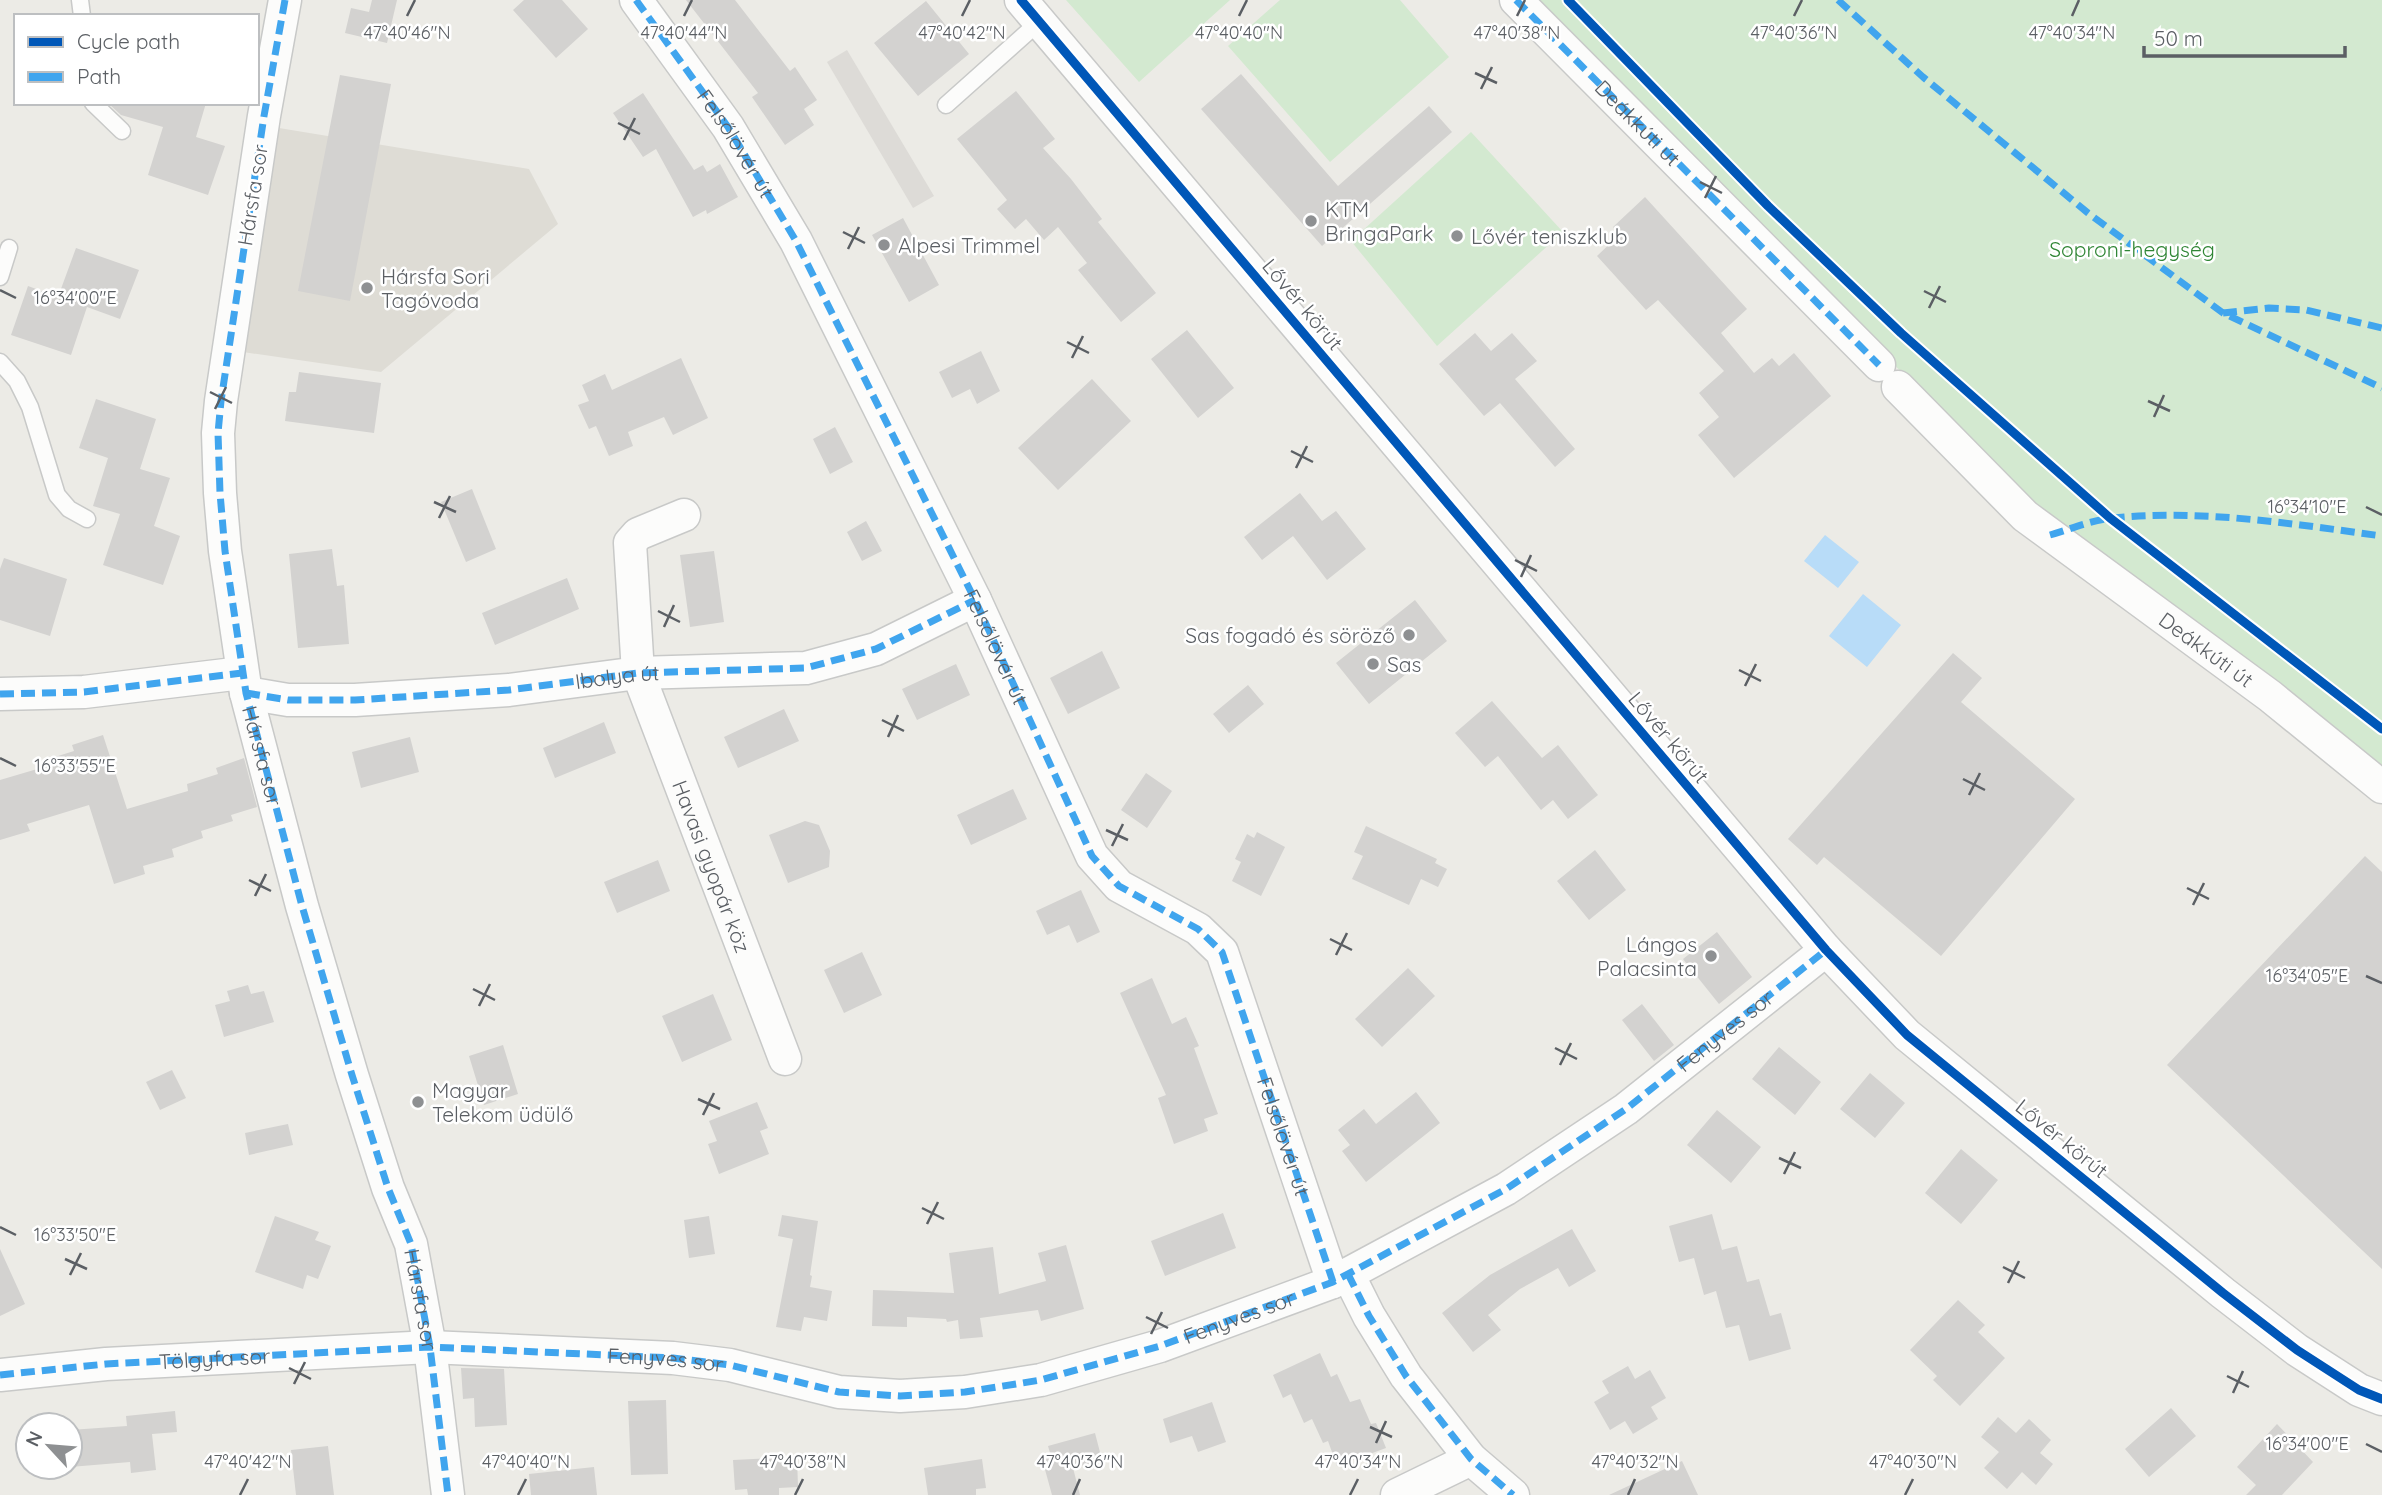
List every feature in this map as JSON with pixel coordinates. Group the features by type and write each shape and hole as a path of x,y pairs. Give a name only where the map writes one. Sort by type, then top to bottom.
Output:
{"street":[{"name":"Hársfa sor","path":"285,0 264,116 218,433 225,551 244,683 302,906 388,1188 411,1244 430,1347 448,1495"},
{"name":"Felsőlövér út","path":"636,0 728,127 796,241 975,600 1092,856 1119,887 1198,929 1222,952 1340,1278 1406,1376 1471,1459 1513,1495"},
{"name":"Deákkúti út","path":"1516,0 2025,516 2270,696 2382,787"},
{"name":"Lővér körút","path":"1030,11 1826,950 1907,1035 2223,1293 2297,1350 2359,1390 2382,1399"},
{"name":"Havasi gyopár köz","path":"684,515 638,534 631,543 638,673 785,1059"},
{"name":"Ibolya út","path":"0,694 244,683 289,701 355,700 509,690 638,673 806,668 876,649 975,600"},
{"name":"Fenyves sor","path":"430,1347 673,1358 730,1365 839,1392 900,1396 965,1392 1041,1380 1160,1346 1340,1278 1506,1189 1626,1109 1826,950"},
{"name":"Tölgyfa sor","path":"0,1375 106,1363 430,1347"},
{"path":"1397,1495 1471,1459"}],"lane":[{"path":"946,105 1030,11"},
{"path":"95,105 122,131"},
{"path":"0,277 9,248"},
{"path":"0,362 17,381 30,407 57,495 69,509 87,519"}],"shaded area":[{"path":"847,50 934,196 913,208 827,62"},
{"name":"Hársfa Sori Tagóvoda","path":"279,128 529,169 558,224 381,372 243,352"}],"green space":[{"path":"1066,0 1230,0 1139,82"},
{"path":"1280,0 1400,0 1449,57 1330,162 1228,46"},
{"name":"Soproni-hegység","path":"1525,0 2382,0 2382,768 2034,503"},
{"name":"Lővér teniszklub","path":"1471,132 1563,232 1437,346 1351,241"}],"water":[{"path":"1825,535 1859,562 1838,588 1804,561"},
{"path":"1863,594 1901,625 1867,667 1829,636"}],"building":[{"path":"372,0 397,0 387,43 345,33 351,8 369,12"},
{"path":"524,0 562,0 588,29 556,58 513,10"},
{"path":"686,0 735,0 790,71 795,67 817,100 804,109 814,125 785,145 752,97 758,93"},
{"path":"926,1 969,54 918,96 874,43"},
{"path":"1241,74 1338,186 1429,106 1452,132 1322,246 1201,109"},
{"path":"340,75 391,84 350,301 298,291"},
{"path":"1016,91 1055,139 1043,148 1071,179 1102,219 1098,222 1156,293 1121,322 1078,270 1087,263 1058,227 1044,240 1026,219 1015,229 997,209 1007,200 957,139"},
{"path":"643,93 694,170 703,165 707,172 720,164 738,197 707,214 706,210 693,217 656,149 643,157 613,113"},
{"path":"110,105 205,105 196,137 225,146 208,195 148,175 163,127 121,115"},
{"path":"1645,197 1747,309 1721,333 1754,373 1772,358 1779,366 1794,353 1831,396 1734,478 1698,435 1719,417 1699,393 1724,371 1658,300 1646,310 1597,256 1620,234 1613,227"},
{"path":"903,218 939,285 909,302 872,235"},
{"path":"76,248 139,270 120,319 87,307 71,355 11,335 28,286 58,297"},
{"path":"1187,330 1234,388 1198,418 1151,359"},
{"path":"1475,333 1491,351 1512,333 1537,361 1515,379 1575,449 1555,467 1500,403 1484,416 1439,364"},
{"path":"981,351 1000,391 977,404 970,389 952,398 939,372"},
{"path":"681,358 708,418 673,435 664,417 628,432 633,446 609,456 596,426 589,429 578,405 589,401 582,385 605,374 612,390"},
{"path":"299,372 381,383 374,433 285,421 289,392 296,392"},
{"path":"1092,379 1131,421 1058,490 1018,448"},
{"path":"96,399 156,419 140,469 170,478 154,526 180,536 163,585 103,565 120,514 93,506 108,458 79,448"},
{"path":"835,427 853,462 830,474 813,439"},
{"path":"472,489 496,549 466,562 441,502"},
{"path":"1300,493 1322,521 1336,511 1366,549 1327,580 1293,536 1262,560 1244,537"},
{"path":"866,521 882,551 862,561 847,532"},
{"path":"332,549 337,586 344,585 349,644 298,648 289,554"},
{"path":"714,551 724,622 690,627 680,555"},
{"path":"4,558 67,579 50,636 0,620 0,569"},
{"path":"567,578 579,609 495,645 482,613"},
{"path":"1415,600 1447,641 1369,704 1336,663"},
{"path":"1102,651 1120,688 1068,714 1050,678"},
{"path":"1953,653 1982,678 1961,702 2075,799 1941,956 1824,857 1817,865 1788,839"},
{"path":"956,664 970,695 917,720 902,689"},
{"path":"1248,685 1264,704 1229,733 1213,714"},
{"path":"1492,701 1542,758 1558,745 1598,795 1568,819 1553,800 1541,810 1498,756 1485,767 1455,733"},
{"path":"784,709 799,741 738,768 724,737"},
{"path":"604,722 616,753 555,778 543,748"},
{"path":"103,735 127,809 188,791 187,784 218,774 216,768 244,758 257,807 231,815 233,821 201,831 203,838 172,849 174,857 143,866 145,874 114,884 89,805 27,824 30,831 0,840 0,780 44,767 42,761 74,751 72,745"},
{"path":"410,737 419,772 361,788 352,752"},
{"path":"1146,773 1172,791 1147,828 1121,810"},
{"path":"1013,789 1027,819 971,845 957,815"},
{"path":"805,821 819,825 830,851 829,867 788,883 769,835"},
{"path":"1366,826 1437,859 1435,863 1447,869 1438,887 1421,879 1409,905 1352,879 1363,856 1354,852"},
{"path":"1257,832 1285,847 1261,896 1232,881 1241,862 1235,859 1247,834 1254,838"},
{"path":"1595,850 1626,890 1589,920 1557,881"},
{"path":"2365,856 2382,872 2382,1269 2167,1065"},
{"path":"658,860 670,891 617,913 604,882"},
{"path":"1081,890 1100,932 1077,943 1069,925 1047,935 1036,911"},
{"path":"1717,932 1752,977 1719,1004 1683,959"},
{"path":"862,952 882,995 844,1013 824,970"},
{"path":"1408,968 1435,996 1382,1047 1355,1019"},
{"path":"1152,978 1172,1024 1186,1017 1199,1046 1194,1048 1218,1114 1204,1119 1208,1131 1174,1144 1158,1098 1166,1095 1120,993"},
{"path":"248,985 251,994 264,991 274,1022 224,1037 215,1005 230,1001 227,991"},
{"path":"713,994 732,1040 682,1062 662,1016"},
{"path":"1642,1004 1674,1045 1654,1061 1622,1020"},
{"path":"503,1045 518,1094 484,1105 469,1056"},
{"path":"1779,1047 1821,1082 1795,1115 1752,1079"},
{"path":"172,1070 186,1098 160,1110 146,1082"},
{"path":"1870,1073 1905,1103 1875,1138 1840,1109"},
{"path":"1416,1092 1440,1123 1366,1182 1342,1151 1350,1145 1338,1130 1364,1109 1376,1124"},
{"path":"757,1102 768,1128 760,1131 769,1154 719,1174 708,1144 717,1141 709,1121"},
{"path":"1717,1110 1761,1147 1731,1183 1687,1145"},
{"path":"288,1124 293,1145 249,1155 245,1133"},
{"path":"1961,1149 1998,1180 1961,1224 1925,1193"},
{"path":"1223,1213 1236,1248 1165,1276 1151,1241"},
{"path":"1712,1214 1722,1250 1737,1246 1747,1282 1759,1279 1770,1316 1781,1313 1791,1349 1749,1361 1739,1325 1726,1328 1716,1291 1704,1295 1694,1258 1679,1262 1669,1226"},
{"path":"782,1215 818,1221 810,1287 832,1291 827,1321 804,1317 801,1331 776,1327 793,1239 778,1236"},
{"path":"275,1216 319,1232 315,1240 331,1246 318,1279 307,1275 303,1289 255,1272"},
{"path":"709,1216 715,1254 689,1258 684,1220"},
{"path":"1572,1229 1596,1271 1569,1287 1558,1268 1520,1289 1488,1315 1501,1330 1473,1352 1442,1313 1490,1275"},
{"path":"1066,1245 1084,1309 1041,1321 1038,1310 980,1318 983,1337 960,1339 958,1320 947,1322 946,1319 907,1317 907,1327 872,1326 873,1290 954,1293 949,1253 993,1247 999,1294 1046,1281 1038,1253"},
{"path":"0,1249 25,1304 0,1316"},
{"path":"1958,1300 1985,1325 1978,1332 2005,1358 1960,1406 1933,1380 1937,1376 1910,1350"},
{"path":"1320,1353 1331,1377 1337,1374 1350,1402 1360,1399 1371,1424 1376,1423 1386,1448 1337,1466 1328,1441 1323,1443 1312,1419 1304,1423 1291,1394 1283,1398 1273,1375"},
{"path":"1628,1366 1635,1379 1650,1370 1666,1398 1651,1407 1658,1419 1633,1434 1625,1421 1610,1430 1594,1402 1609,1393 1602,1381"},
{"path":"461,1368 504,1369 507,1425 475,1427 474,1398 463,1399"},
{"path":"666,1400 668,1474 631,1475 628,1401"},
{"path":"1212,1402 1226,1442 1198,1452 1192,1436 1170,1443 1163,1419"},
{"path":"2171,1408 2196,1436 2149,1477 2125,1449"},
{"path":"175,1411 177,1432 152,1434 156,1470 131,1473 130,1462 84,1466 84,1429 127,1426 126,1416"},
{"path":"1998,1417 2016,1433 2029,1419 2051,1440 2040,1453 2053,1464 2036,1485 2022,1472 2007,1489 1984,1468 1999,1452 1981,1437"},
{"path":"2277,1424 2313,1462 2282,1495 2246,1495 2256,1485 2237,1467"},
{"path":"1095,1433 1102,1460 1073,1468 1080,1495 1052,1495 1041,1455 1050,1453 1048,1446"},
{"path":"328,1446 334,1495 296,1495 291,1450"},
{"path":"797,1457 798,1487 779,1488 779,1495 748,1495 747,1489 735,1490 733,1460"},
{"path":"982,1459 986,1488 976,1489 976,1495 928,1495 924,1468"},
{"path":"1682,1461 1698,1495 1609,1495"},
{"path":"594,1467 597,1495 531,1495 529,1474"}],"marked path":[{"path":"285,0 264,116 221,401 218,433 225,551 246,693 302,906 388,1188 411,1244 430,1347 448,1495"},
{"path":"636,0 728,127 796,241 975,600 1092,856 1119,886 1198,929 1222,952 1333,1282"},
{"path":"1516,0 1879,365"},
{"path":"1838,0 1923,77 2088,213 2223,313 2382,388"},
{"path":"2223,313 2269,308 2306,310 2382,328"},
{"path":"2050,535 2105,519 2180,515 2248,519 2382,536"},
{"path":"246,693 288,700 355,700 509,690 638,673 806,668 876,649 975,600"},
{"path":"0,694 84,692 242,673"},
{"path":"0,1375 106,1364 430,1347 673,1358 730,1365 839,1392 900,1396 965,1392 1041,1380 1160,1346 1333,1282 1506,1189 1626,1109 1826,950"},
{"path":"1348,1274 1369,1316 1406,1376 1471,1459 1513,1495"}],"cycle path":[{"path":"1021,0 1826,950 1907,1035 2223,1293 2297,1350 2359,1390 2382,1399"},
{"path":"1568,0 1768,206 1901,333 2110,518 2382,729"}],"place":[{"name":"KTM BringaPark","path":"1311,221"},
{"name":"Lővér teniszklub","path":"1457,236"},
{"name":"Alpesi Trimmel","path":"884,245"},
{"name":"Hársfa Sori Tagóvoda","path":"367,288"},
{"name":"Sas fogadó és söröző","path":"1409,635"},
{"name":"Sas","path":"1373,664"},
{"name":"Lángos Palacsinta","path":"1711,956"},
{"name":"Magyar Telekom üdülő","path":"418,1102"}]}
